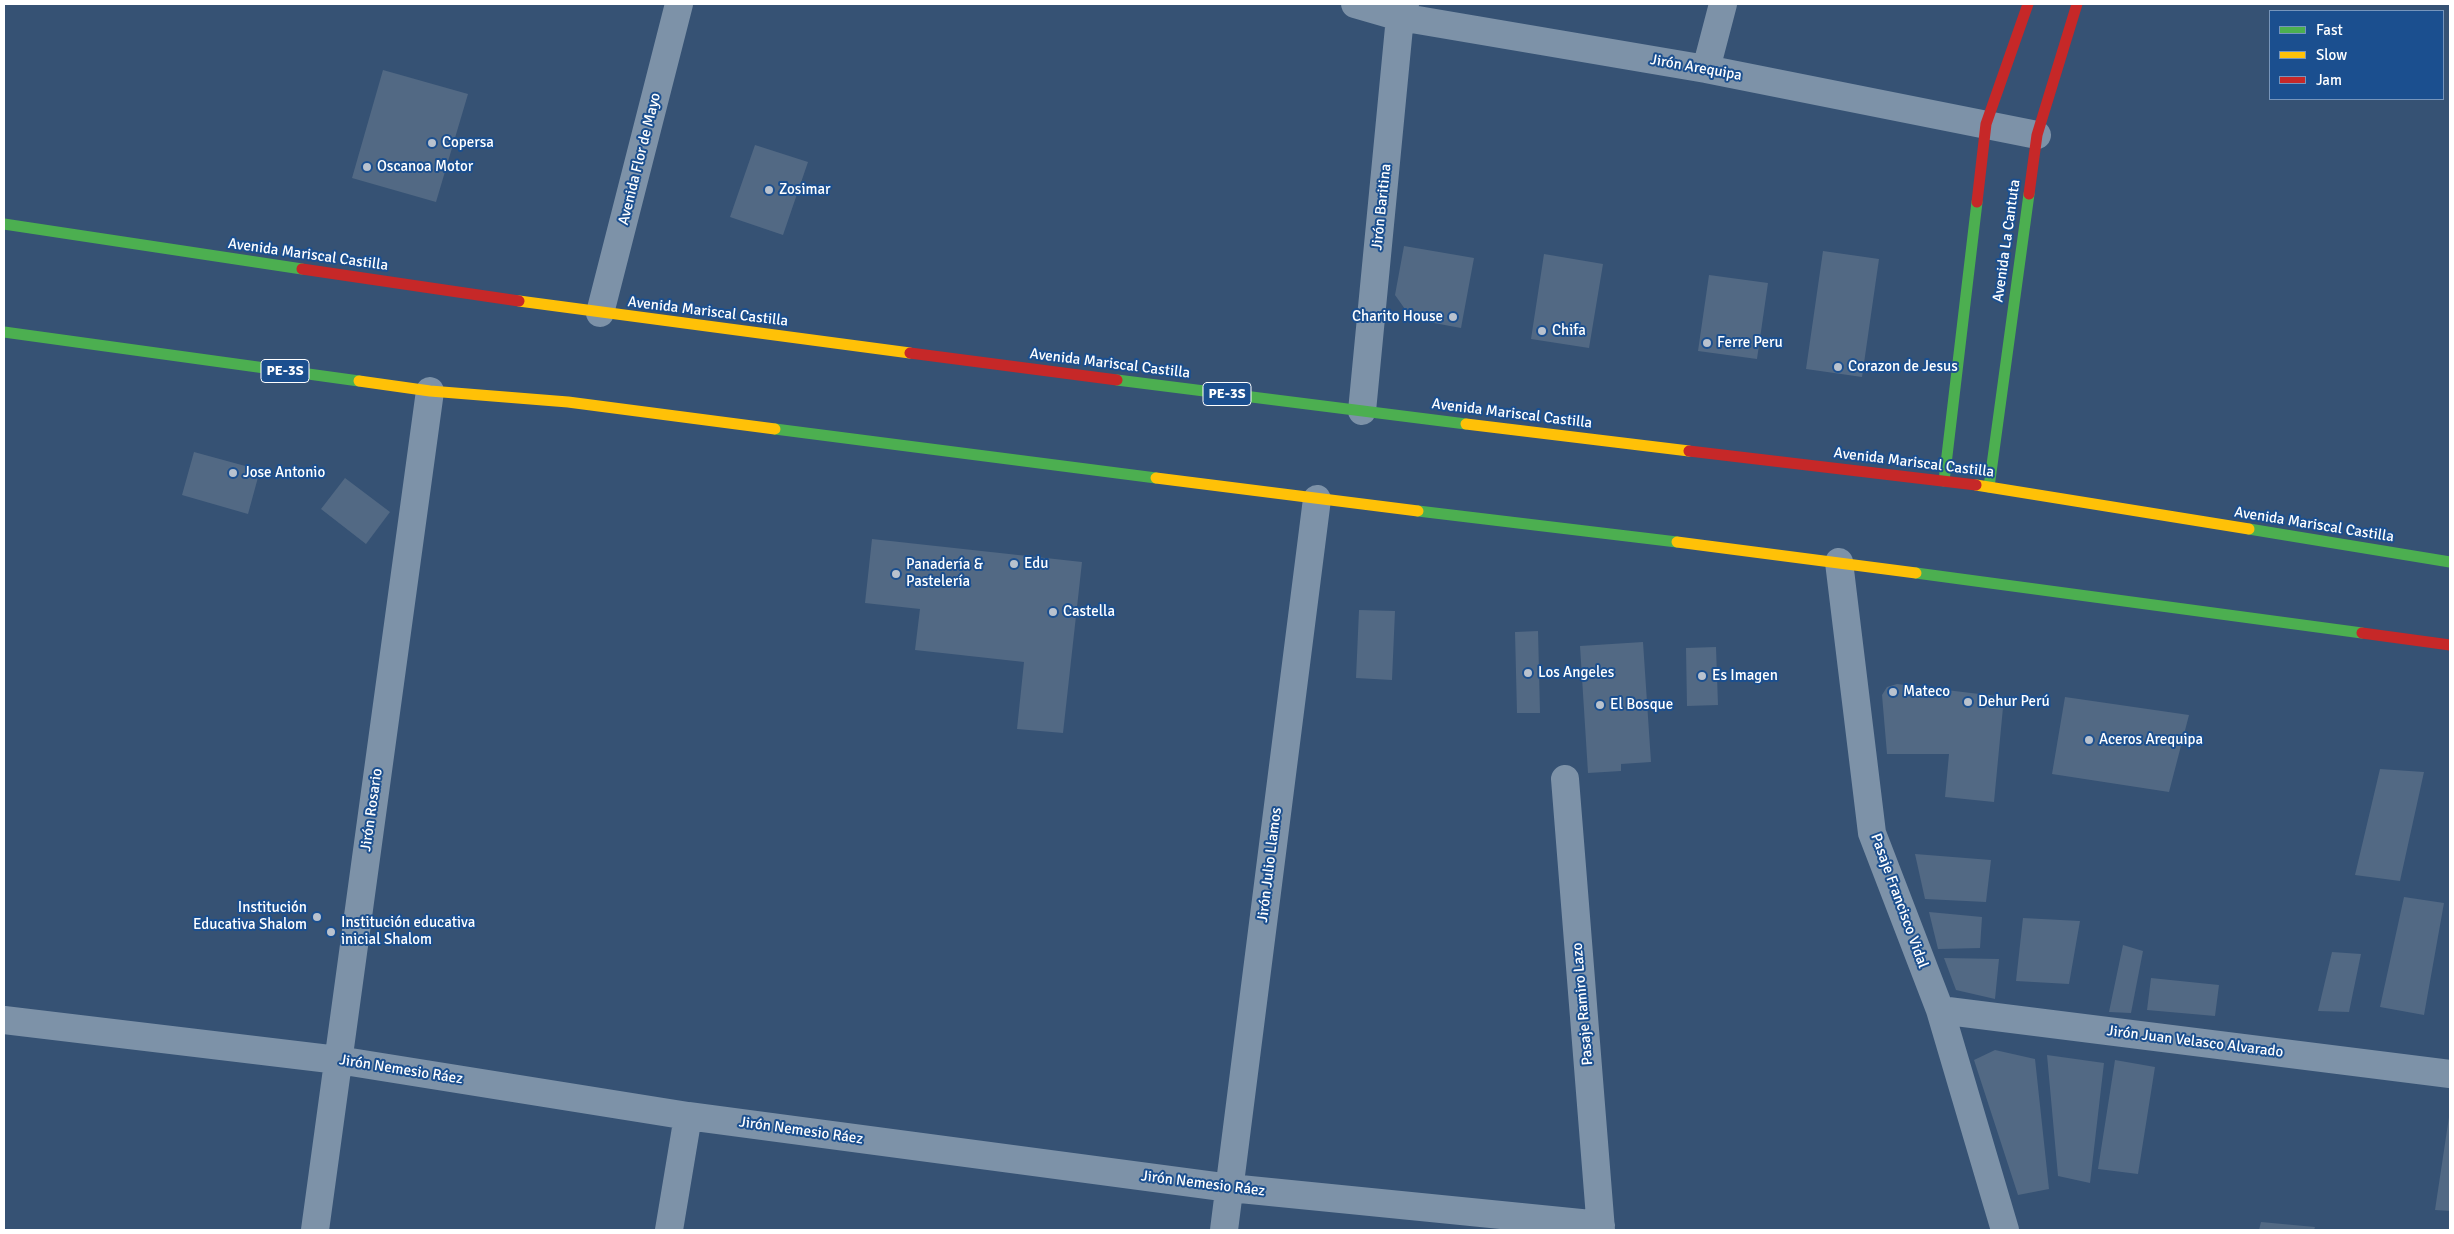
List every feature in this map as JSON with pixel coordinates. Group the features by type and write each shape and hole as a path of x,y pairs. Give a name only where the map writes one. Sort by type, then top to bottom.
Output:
{"main road":[{"path":"1944,481 1986,124 2028,4"},
{"name":"Avenida La Cantuta","path":"1989,487 2037,135 2077,4"},
{"name":"Avenida Mariscal Castilla","path":"4,224 600,313 1362,411 1989,487 2450,562"},
{"name":"PE-3S","path":"4,332 430,391 568,402 1317,499 1840,562 2450,646"}],"street":[{"name":"Avenida Flor de Mayo","path":"600,313 679,4"},
{"name":"Jirón Arequipa","path":"1356,4 1402,10 2037,135"},
{"path":"1706,69 1723,4"},
{"name":"Jirón Baritina","path":"1362,411 1402,10"},
{"name":"Jirón Rosario","path":"315,1230 430,391"},
{"name":"Jirón Julio Llamos","path":"1224,1230 1317,499"},
{"name":"Pasaje Francisco Vidal","path":"1840,562 1872,833 1940,1010 2005,1230"},
{"name":"Pasaje Ramiro Lazo","path":"1565,778 1601,1227"},
{"name":"Jirón Juan Velasco Alvarado","path":"1940,1010 2450,1074"},
{"name":"Jirón Nemesio Ráez","path":"4,1020 338,1060 688,1116 1230,1188 1601,1227"},
{"path":"669,1230 688,1116"}],"building":[{"path":"383,70 468,94 436,202 352,178"},
{"name":"Zosimar","path":"755,145 808,162 783,235 730,217"},
{"path":"1404,246 1474,258 1461,328 1412,319 1395,295"},
{"path":"1823,251 1879,259 1862,377 1806,369"},
{"path":"1544,254 1603,264 1589,348 1531,339"},
{"path":"1709,275 1768,283 1757,359 1698,351"},
{"path":"194,452 260,470 248,514 182,495"},
{"path":"345,478 390,512 366,544 321,509"},
{"path":"872,539 1082,562 1063,733 1017,729 1024,662 915,650 920,609 865,603"},
{"path":"1359,610 1395,611 1392,680 1356,678"},
{"name":"Los Angeles","path":"1538,631 1540,713 1517,713 1515,632"},
{"path":"1643,642 1651,762 1621,764 1621,771 1588,773 1580,646"},
{"name":"Es Imagen","path":"1716,647 1718,705 1687,706 1686,648"},
{"path":"1897,684 2004,697 1994,802 1945,797 1949,754 1887,754 1882,695 1887,687"},
{"path":"2065,697 2189,715 2169,792 2052,774"},
{"path":"2380,769 2424,772 2400,881 2355,875"},
{"path":"1915,854 1991,860 1986,902 1925,899"},
{"path":"2404,897 2444,903 2424,1015 2380,1007"},
{"path":"1929,912 1982,917 1980,948 1938,949"},
{"path":"2023,918 2080,921 2069,984 2016,981"},
{"path":"2123,945 2143,951 2131,1013 2109,1012"},
{"path":"2332,952 2361,954 2349,1012 2318,1011"},
{"path":"1944,958 1999,959 1995,999 1956,990"},
{"path":"2151,978 2219,985 2215,1016 2147,1010"},
{"path":"1995,1050 2035,1059 2049,1189 2018,1195 1974,1060"},
{"path":"2047,1055 2104,1063 2090,1183 2058,1176"},
{"path":"2115,1060 2155,1067 2138,1174 2098,1169"},
{"path":"2449,1117 2450,1211 2435,1210"},
{"path":"2261,1222 2315,1227 2314,1230 2259,1230"}],"traffic: fast":[{"path":"1989,487 2029,194"},
{"path":"1944,481 1977,202"},
{"path":"4,224 302,269"},
{"path":"4,332 359,381"},
{"path":"1117,380 1466,424"},
{"path":"775,429 1156,478"},
{"path":"1418,511 1677,542"},
{"path":"2249,529 2450,562"},
{"path":"1916,573 2362,633"}],"traffic: slow":[{"path":"519,301 910,353"},
{"path":"359,381 430,391 568,402 775,429"},
{"path":"1466,424 1689,451"},
{"path":"1156,478 1418,511"},
{"path":"1976,485 2249,529"},
{"path":"1677,542 1916,573"}],"traffic: jam":[{"path":"1977,202 1986,124 2028,4"},
{"path":"2029,194 2037,135 2077,4"},
{"path":"302,269 519,301"},
{"path":"910,353 1117,380"},
{"path":"1689,451 1976,485"},
{"path":"2362,633 2450,645"}],"place":[{"name":"Copersa","path":"432,143"},
{"name":"Oscanoa Motor","path":"367,167"},
{"name":"Zosimar","path":"769,190"},
{"name":"Charito House","path":"1453,317"},
{"name":"Chifa","path":"1542,331"},
{"name":"Ferre Peru","path":"1707,343"},
{"name":"Corazon de Jesus","path":"1838,367"},
{"name":"Jose Antonio","path":"233,473"},
{"name":"Edu","path":"1014,564"},
{"name":"Panadería & Pastelería","path":"896,574"},
{"name":"Castella","path":"1053,612"},
{"name":"Los Angeles","path":"1528,673"},
{"name":"Es Imagen","path":"1702,676"},
{"name":"Mateco","path":"1893,692"},
{"name":"Dehur Perú","path":"1968,702"},
{"name":"El Bosque","path":"1600,705"},
{"name":"Aceros Arequipa","path":"2089,740"},
{"name":"Institución Educativa Shalom","path":"317,917"},
{"name":"Institución educativa inicial Shalom","path":"331,932"}]}
